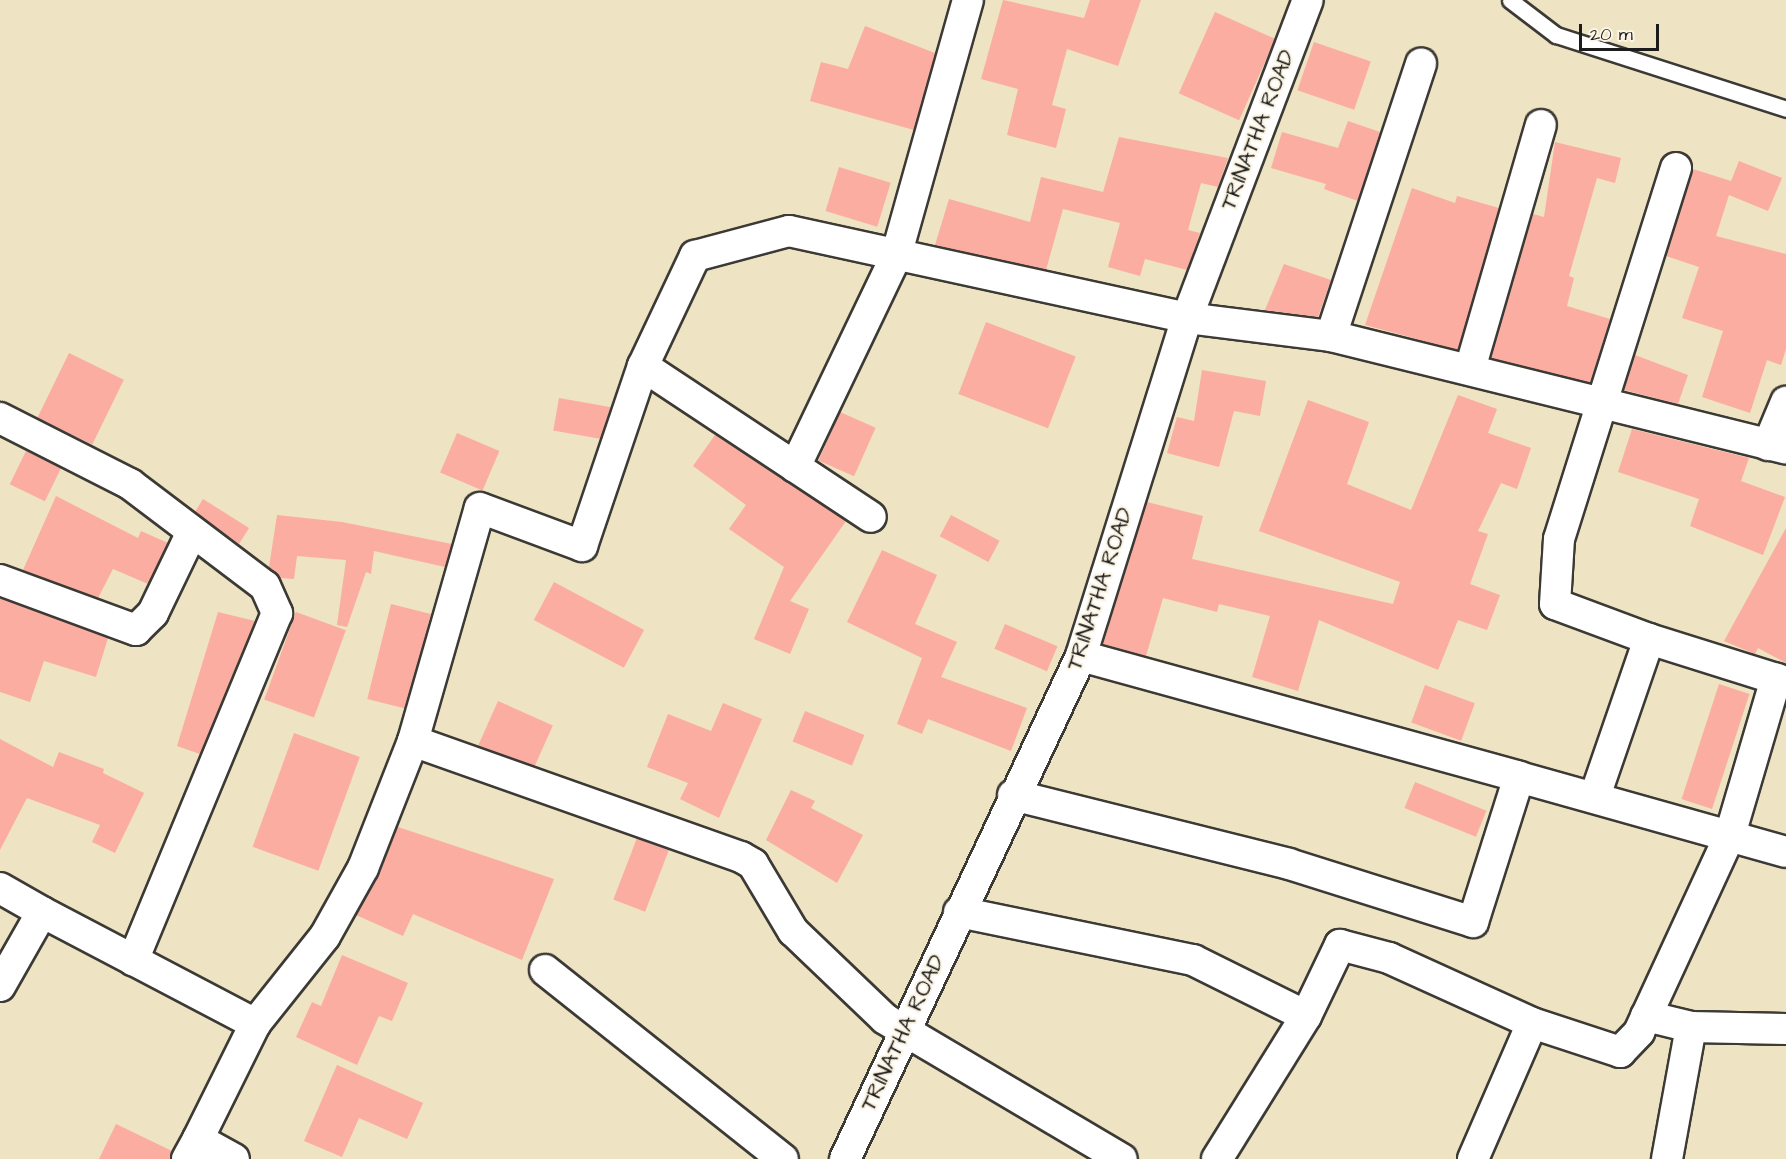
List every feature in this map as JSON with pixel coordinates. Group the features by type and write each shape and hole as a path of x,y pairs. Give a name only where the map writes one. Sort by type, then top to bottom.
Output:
{"street":[{"path":"795,467 896,256 969,0"},
{"name":"TRINATHA ROAD","path":"844,1159 1013,795 1081,656 1186,318 1308,0"},
{"path":"1331,336 1421,64"},
{"path":"1470,369 1541,125"},
{"path":"1217,1159 1306,1016 1340,945 1389,958 1532,1023 1620,1052 1632,1044 1730,835 1781,680 1649,639 1555,604 1559,539 1606,403 1676,168"},
{"path":"234,1159 192,1149 255,1024 343,906 413,741 480,508 582,546 643,366 695,256 789,231 1186,318 1331,336 1777,447 1786,402"},
{"path":"643,366 871,517"},
{"path":"0,418 130,484 191,534 265,586 277,613 133,960"},
{"path":"0,580 136,630 153,613 191,534"},
{"path":"1595,796 1649,639"},
{"path":"1081,656 1595,796 1786,852"},
{"path":"413,741 741,857 753,864 793,932 904,1030 1122,1159"},
{"path":"1013,795 1289,864 1473,922 1519,777"},
{"path":"0,888 255,1024"},
{"path":"0,986 42,912"},
{"path":"959,912 1193,960 1306,1016"},
{"path":"545,970 783,1159"},
{"path":"1646,1016 1691,1027 1786,1029"},
{"path":"1473,1159 1532,1023"},
{"path":"1667,1159 1691,1027"}],"lane":[{"path":"1510,0 1556,35 1786,109"}],"building":[{"path":"1003,0 1084,18 1090,0 1141,0 1118,66 1067,49 1052,105 1066,109 1056,148 1007,135 1018,89 981,79"},
{"path":"1215,12 1275,39 1239,120 1179,93"},
{"path":"865,26 935,53 914,130 810,101 821,62 848,69"},
{"path":"1314,42 1371,62 1354,110 1297,90"},
{"path":"1348,121 1380,132 1358,201 1324,189 1326,184 1271,168 1282,132 1338,148"},
{"path":"1119,137 1228,158 1218,187 1201,183 1188,230 1200,233 1187,270 1145,259 1140,276 1108,267 1120,223 1063,209 1046,270 935,245 949,199 1030,222 1041,177 1103,192"},
{"path":"1555,142 1621,158 1615,183 1597,178 1569,276 1574,278 1567,306 1610,319 1590,383 1491,358 1533,214 1544,217"},
{"path":"1739,161 1782,178 1768,211 1729,195 1716,236 1786,254 1786,349 1781,365 1767,360 1750,413 1702,397 1723,331 1682,318 1699,267 1666,256 1693,169 1731,181"},
{"path":"839,167 891,183 877,227 826,211"},
{"path":"1412,188 1455,203 1457,196 1499,208 1458,350 1365,325"},
{"path":"1284,264 1331,280 1318,317 1265,310"},
{"path":"986,322 1076,356 1048,428 958,394"},
{"path":"69,353 124,380 92,444 37,418"},
{"path":"1635,355 1688,375 1678,404 1624,390"},
{"path":"1202,370 1266,381 1260,416 1234,411 1219,467 1167,453 1177,417 1194,421"},
{"path":"1458,395 1497,409 1488,433 1531,448 1517,489 1501,483 1478,531 1488,534 1470,584 1500,595 1487,630 1458,620 1438,670 1319,620 1298,691 1252,677 1270,616 1219,604 1217,612 1163,598 1146,656 1103,644 1147,502 1203,516 1192,559 1393,604 1400,582 1259,531 1308,400 1369,422 1347,484 1411,510"},
{"path":"559,398 611,407 605,440 553,430"},
{"path":"840,412 876,428 854,476 818,460"},
{"path":"1632,429 1749,458 1741,481 1785,497 1763,555 1690,526 1699,499 1618,472"},
{"path":"457,433 499,451 483,491 440,473"},
{"path":"715,435 846,521 790,601 809,609 790,654 754,639 784,567 729,529 746,505 693,466"},
{"path":"26,451 61,468 45,501 10,484"},
{"path":"56,496 138,538 141,531 168,543 148,584 113,569 98,598 23,570"},
{"path":"203,499 249,528 239,544 195,512"},
{"path":"277,515 342,522 452,544 445,567 374,551 371,574 366,572 347,627 337,625 346,560 297,556 294,579 280,578 269,567"},
{"path":"951,515 1000,541 988,562 940,536"},
{"path":"1786,528 1786,663 1758,648 1755,654 1724,641"},
{"path":"882,550 937,575 915,624 957,642 941,677 1027,708 1011,751 928,719 922,734 897,724 922,658 847,622"},
{"path":"554,582 644,630 624,668 534,620"},
{"path":"0,598 108,638 96,677 44,661 30,702 0,692"},
{"path":"391,604 431,614 407,709 367,699"},
{"path":"218,612 255,621 200,754 177,746"},
{"path":"296,612 346,630 314,718 264,699"},
{"path":"1005,624 1057,646 1047,671 994,649"},
{"path":"1719,684 1749,694 1712,809 1682,799"},
{"path":"1425,685 1475,703 1461,741 1411,723"},
{"path":"498,701 553,725 533,770 478,746"},
{"path":"723,703 762,719 719,818 680,799 688,783 647,767 668,714 711,731"},
{"path":"805,711 864,735 852,766 793,742"},
{"path":"294,733 360,757 318,871 253,847"},
{"path":"0,739 53,767 59,752 104,769 103,773 144,793 115,853 92,842 100,825 27,798 0,850"},
{"path":"1415,782 1486,811 1476,837 1405,808"},
{"path":"791,790 815,801 811,808 863,835 837,883 766,840"},
{"path":"398,827 554,879 522,960 413,914 403,936 356,915"},
{"path":"637,838 669,850 645,912 613,900"},
{"path":"342,955 408,983 392,1021 379,1016 357,1065 296,1037 312,1002 321,1006"},
{"path":"337,1065 423,1103 407,1139 359,1118 342,1157 304,1141"},
{"path":"116,1124 172,1151 170,1159 99,1159"}]}
